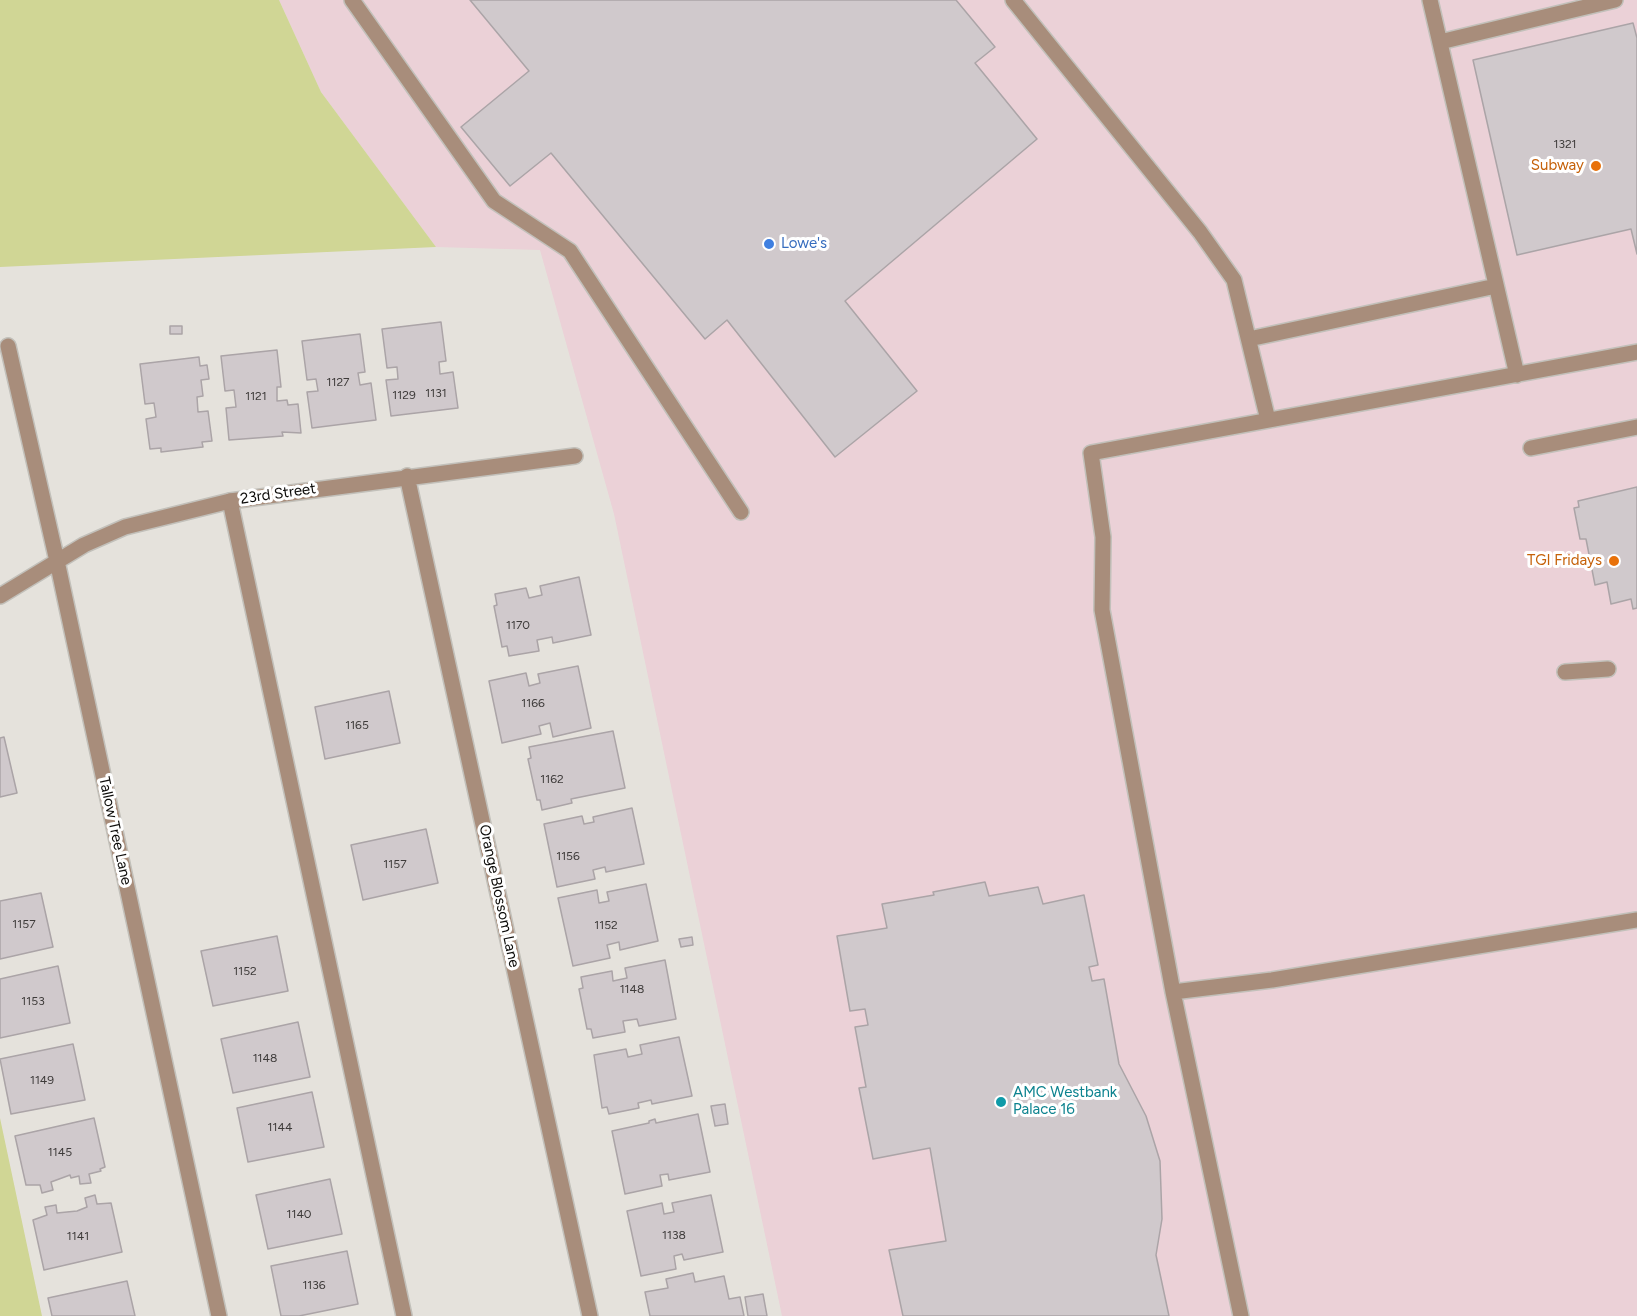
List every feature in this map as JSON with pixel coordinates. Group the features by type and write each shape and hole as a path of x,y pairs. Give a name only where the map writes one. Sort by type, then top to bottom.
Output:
{"street":[{"path":"352,0 494,201 570,251 741,512"},
{"path":"1013,0 1200,232 1234,280 1268,420"},
{"path":"1430,0 1516,375"},
{"path":"1440,42 1615,0"},
{"path":"1249,339 1496,286"},
{"name":"Tallow Tree Lane","path":"8,346 57,561 219,1316"},
{"path":"1241,1316 1173,992 1102,610 1103,537 1091,453 1637,352"},
{"path":"1531,448 1637,427"},
{"name":"23rd Street","path":"0,596 57,561 125,527 230,501 407,476 575,456"},
{"name":"Orange Blossom Lane","path":"407,476 590,1316"},
{"path":"230,501 404,1316"},
{"path":"1565,672 1608,669"},
{"path":"1173,992 1272,980 1637,920"}],"shaded area":[{"path":"279,0 1637,0 1637,1316 782,1316 614,514 540,250 436,247 321,92"}],"green space":[{"path":"0,0 279,0 321,92 436,247 0,267"},
{"path":"0,1118 42,1316 0,1316"}],"building":[{"name":"Lowe's","path":"470,0 956,0 995,47 975,63 1037,139 845,301 917,391 835,457 727,320 705,339 551,153 510,186 461,127 529,71"},
{"path":"1633,23 1637,38 1637,254 1631,229 1517,255 1473,60"},
{"path":"441,322 446,361 439,362 440,374 453,372 458,408 391,416 386,380 398,379 397,367 387,368 382,329"},
{"path":"170,326 182,326 182,334 170,334"},
{"path":"360,334 365,372 358,373 360,385 371,383 376,420 312,428 307,392 318,391 316,379 307,380 302,341"},
{"path":"277,350 281,387 277,387 277,401 287,400 288,405 298,404 301,433 282,432 283,436 229,440 226,408 236,407 234,390 225,391 221,356"},
{"path":"199,357 200,366 207,365 209,379 201,380 203,396 197,397 198,412 208,411 212,441 202,442 203,447 161,452 161,448 150,449 146,419 156,417 154,403 145,404 140,364"},
{"name":"TGI Fridays","path":"1637,487 1637,608 1633,609 1631,599 1611,604 1607,582 1595,585 1586,539 1580,539 1574,508 1579,507 1578,501"},
{"path":"579,577 591,635 553,643 552,637 537,640 539,651 509,656 507,646 502,647 494,606 497,605 495,594 526,588 529,598 542,595 540,586"},
{"path":"578,666 591,728 553,737 550,723 539,726 541,734 502,743 489,681 526,673 529,686 540,683 538,674"},
{"path":"389,691 400,743 325,759 315,707"},
{"path":"613,731 625,788 571,799 572,803 542,810 540,800 537,800 528,759 531,758 529,747"},
{"path":"4,737 17,793 0,797 0,738"},
{"path":"632,808 644,864 606,872 605,867 593,870 595,879 557,887 544,824 582,816 584,824 594,822 593,817"},
{"path":"426,829 438,883 363,900 351,845"},
{"name":"AMC Westbank Palace 16","path":"985,882 989,896 1038,887 1043,904 1084,895 1098,965 1089,967 1092,981 1104,979 1119,1064 1146,1116 1160,1161 1162,1219 1156,1255 1169,1316 903,1316 889,1250 946,1241 930,1148 873,1159 859,1088 866,1087 855,1027 868,1025 865,1009 850,1011 837,936 887,928 882,904 934,895 933,892"},
{"path":"646,884 658,941 620,950 619,942 607,945 610,958 573,966 558,898 597,890 599,903 609,901 607,892"},
{"path":"41,893 53,947 0,959 0,901"},
{"path":"277,936 288,991 213,1006 201,951"},
{"path":"692,937 693,945 681,947 679,939"},
{"path":"665,960 676,1019 639,1026 637,1019 623,1021 625,1032 593,1038 591,1029 587,1029 579,989 583,988 581,977 612,971 613,981 627,978 625,968"},
{"path":"58,966 70,1023 0,1038 0,979"},
{"path":"298,1022 310,1077 233,1093 221,1039"},
{"path":"679,1037 692,1096 652,1104 651,1100 638,1103 639,1108 609,1114 607,1107 602,1108 594,1055 626,1049 628,1057 642,1054 640,1045"},
{"path":"73,1044 85,1100 11,1114 0,1059"},
{"path":"312,1092 324,1147 248,1162 237,1108"},
{"path":"725,1104 728,1124 715,1126 711,1106"},
{"path":"698,1114 710,1172 669,1180 668,1174 660,1175 662,1186 625,1194 612,1131 649,1123 655,1119 656,1123"},
{"path":"94,1118 105,1167 100,1169 101,1171 89,1174 91,1183 80,1184 79,1176 71,1178 70,1175 51,1182 53,1190 42,1193 40,1185 26,1185 15,1136"},
{"path":"330,1179 342,1234 268,1249 256,1195"},
{"path":"95,1195 97,1204 111,1203 122,1252 44,1270 33,1220 47,1215 45,1207 56,1205 57,1213 77,1211 87,1207 85,1198"},
{"path":"711,1195 723,1252 684,1260 682,1254 674,1256 676,1269 641,1276 627,1211 662,1203 664,1214 674,1212 672,1203"},
{"path":"347,1251 358,1304 299,1316 281,1316 271,1266"},
{"path":"693,1273 695,1282 724,1276 729,1299 740,1297 744,1316 650,1316 645,1292 668,1288 666,1279"},
{"path":"127,1281 135,1316 52,1316 48,1298"},
{"path":"763,1294 767,1316 748,1316 745,1297"}],"place":[{"name":"Subway","path":"1596,166"},
{"name":"Lowe's","path":"769,244"},
{"name":"TGI Fridays","path":"1614,561"},
{"name":"AMC Westbank Palace 16","path":"1001,1102"}]}
